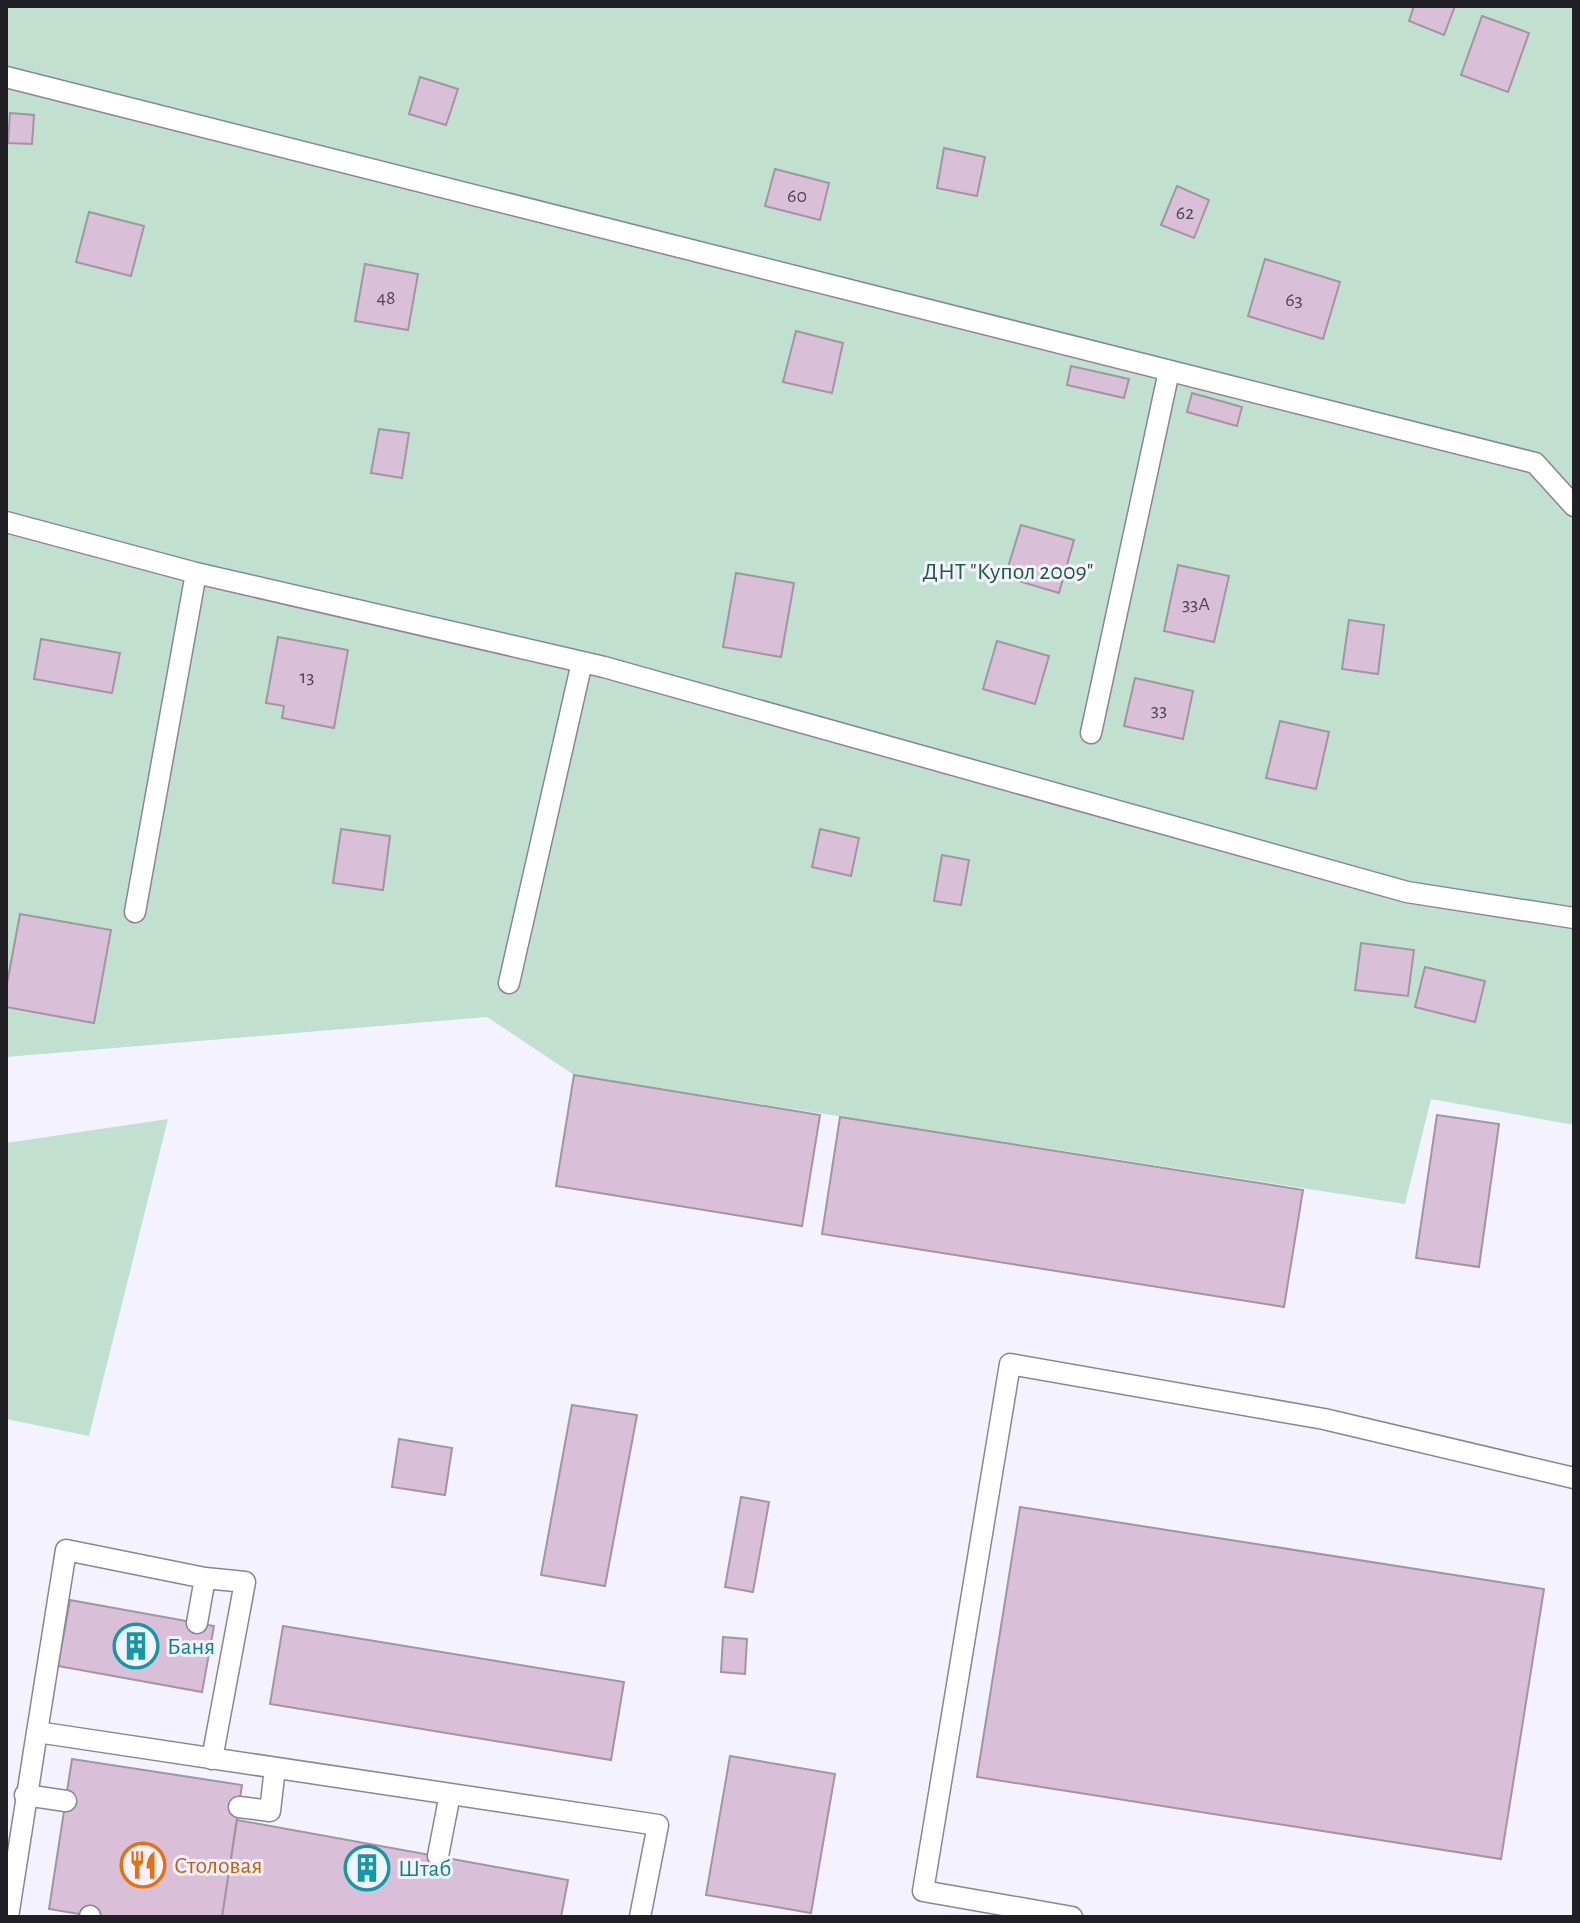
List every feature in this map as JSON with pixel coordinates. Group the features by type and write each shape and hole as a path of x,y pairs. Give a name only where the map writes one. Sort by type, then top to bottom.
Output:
{"lane":[{"path":"6,77 1535,463 1574,506"},
{"path":"1091,733 1169,371"},
{"path":"6,522 196,573 582,662 1407,892 1574,918"},
{"path":"135,912 196,573"},
{"path":"509,983 582,662"},
{"path":"1072,1917 923,1891 1010,1364 1324,1419 1574,1478"},
{"path":"8,1917 25,1795 62,1613 66,1550 205,1578 245,1582 212,1759"},
{"path":"197,1623 205,1578"},
{"path":"37,1732 658,1825 640,1917"},
{"path":"239,1807 270,1811 275,1768"},
{"path":"438,1856 450,1794"},
{"path":"25,1795 66,1801"}],"green space":[{"name":"ДНТ \"Купол 2009\"","path":"6,6 1574,6 1574,1125 1431,1099 1405,1204 574,1075 487,1017 6,1057"},
{"path":"168,1119 89,1436 6,1419 6,1143"}],"building":[{"path":"1414,6 1455,6 1444,35 1409,21"},
{"path":"1482,16 1529,33 1508,92 1461,75"},
{"path":"420,77 458,89 446,125 409,114"},
{"path":"10,113 34,115 32,144 8,143"},
{"path":"944,148 985,157 977,196 937,188"},
{"path":"775,169 829,183 820,220 765,206"},
{"path":"1177,186 1209,200 1194,238 1161,225"},
{"path":"89,212 144,226 131,276 76,262"},
{"path":"1265,259 1340,282 1323,339 1248,316"},
{"path":"365,264 418,274 408,330 355,321"},
{"path":"796,331 843,343 832,393 783,382"},
{"path":"1071,366 1129,379 1124,398 1067,385"},
{"path":"1192,393 1242,407 1237,426 1187,412"},
{"path":"379,429 409,433 402,478 371,473"},
{"path":"1021,525 1074,540 1059,593 1005,577"},
{"path":"1178,565 1229,576 1214,642 1164,631"},
{"path":"736,573 794,583 781,657 723,647"},
{"path":"1349,620 1384,625 1378,674 1342,669"},
{"path":"278,637 348,650 334,728 282,718 284,706 266,703"},
{"path":"41,639 120,653 112,693 34,679"},
{"path":"997,641 1049,656 1035,704 983,689"},
{"path":"1135,678 1193,691 1183,739 1124,726"},
{"path":"1280,721 1329,732 1316,789 1266,778"},
{"path":"341,829 390,836 383,890 333,883"},
{"path":"820,829 859,838 851,876 812,867"},
{"path":"942,855 969,860 961,905 934,901"},
{"path":"20,914 111,930 94,1023 6,1007 6,989"},
{"path":"1361,943 1414,950 1408,996 1355,990"},
{"path":"1425,967 1485,981 1475,1022 1415,1007"},
{"path":"574,1075 820,1115 802,1226 556,1186"},
{"path":"1437,1115 1499,1124 1479,1267 1416,1258"},
{"path":"840,1117 1303,1190 1284,1307 822,1234"},
{"path":"572,1405 637,1415 605,1586 541,1575"},
{"path":"399,1439 452,1448 445,1495 392,1487"},
{"path":"741,1497 769,1502 753,1592 725,1587"},
{"path":"1020,1507 1544,1589 1501,1859 977,1777"},
{"name":"Баня","path":"70,1600 214,1626 202,1692 58,1666"},
{"path":"283,1626 624,1682 611,1760 270,1704"},
{"path":"723,1637 747,1639 745,1674 721,1672"},
{"path":"730,1756 835,1774 811,1913 706,1895"},
{"name":"Столовая","path":"72,1759 242,1785 222,1917 97,1917 49,1909"},
{"name":"Штаб","path":"237,1820 568,1880 561,1917 222,1917"}],"place":[{"name":"Баня","path":"136,1646"},
{"name":"Столовая","path":"143,1865"},
{"name":"Штаб","path":"367,1868"}]}
